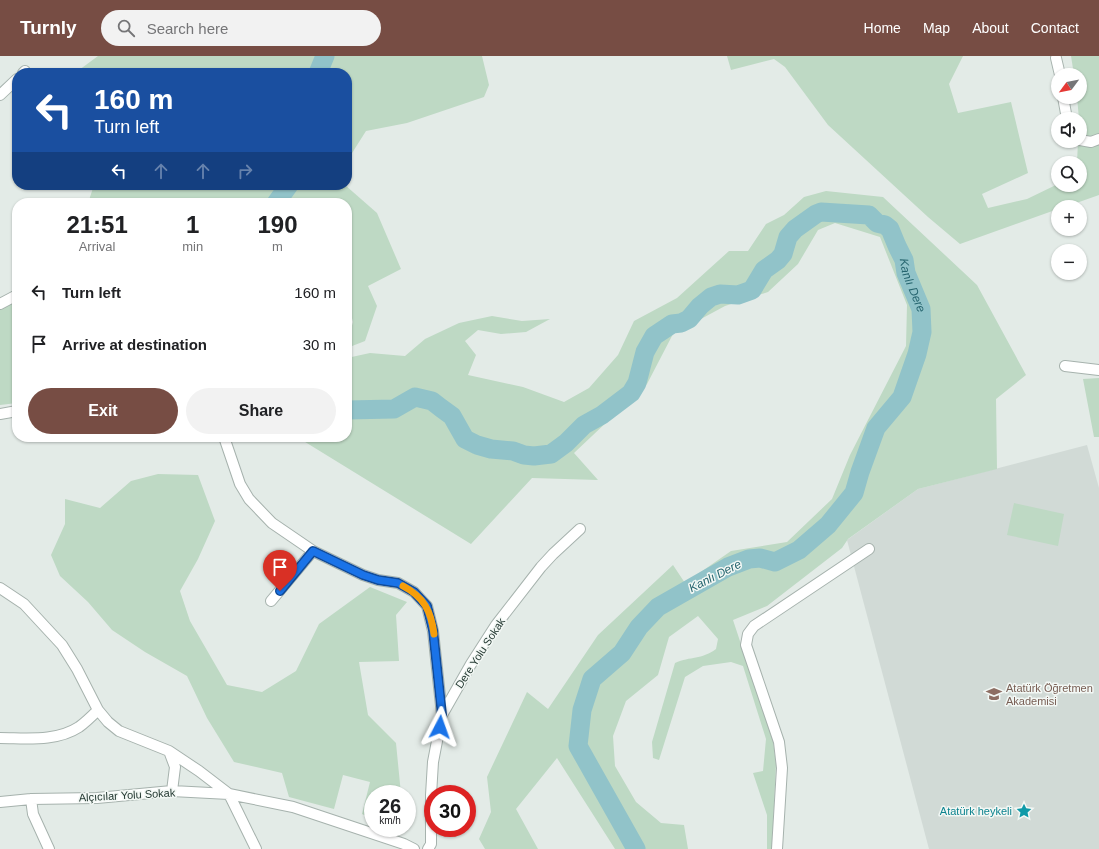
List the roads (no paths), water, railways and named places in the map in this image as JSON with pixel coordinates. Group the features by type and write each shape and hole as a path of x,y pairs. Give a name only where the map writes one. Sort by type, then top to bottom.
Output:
{"street":[{"path":"1056,58 1058,68"},
{"path":"0,95 12,84"},
{"path":"0,304 12,298"},
{"path":"1065,366 1099,370"},
{"path":"0,414 12,412"},
{"path":"226,442 240,484 249,499 272,523 313,551 363,575 378,580 398,583 414,592 427,606 433,630 442,715"},
{"name":"Dere Yolu Sokak","path":"428,849 431,844 430,795 433,762 442,715 471,664 496,625 541,567 580,529"},
{"path":"777,849 782,768 779,742 746,645 748,634 754,626 869,549"},
{"path":"271,601 313,551"},
{"path":"0,588 24,604 62,645 98,710 108,722 119,730 169,751 199,771 229,794 256,849"},
{"path":"0,738 61,736 79,727 98,710"},
{"path":"169,751 175,767 172,791"},
{"name":"Alçıcılar Yolu Sokak","path":"0,802 31,799 97,798 172,791 229,794 293,807 404,844 414,849"},
{"path":"31,799 33,814 49,849"}],"waterway":[{"name":"Kanlı Dere","path":"320,68 325,56"},
{"name":"Kanlı Dere","path":"280,198 285,190"},
{"name":"Kanlı Dere","path":"352,410 394,409 415,397 432,401 452,416 465,439 477,445 491,449 513,451 524,455 534,456 551,454 566,443 584,425 602,415 631,393 637,383 645,352 654,336 672,324 681,323 689,319 700,306 711,297 720,294 738,295 752,290 764,270 778,260 783,254 788,237 795,229 816,214 821,212 869,215 877,223 885,225 890,229 904,260 906,273 921,309 922,332 917,354 902,397 876,428 854,493 828,525 799,550 775,562 760,558 749,559 728,567 658,607 639,627 622,653 592,679 582,710 578,746 636,849"}],"place":[{"name":"Atatürk Öğretmen Akademisi","path":"994,694"},
{"name":"Atatürk heykeli","path":"1024,811"}]}
